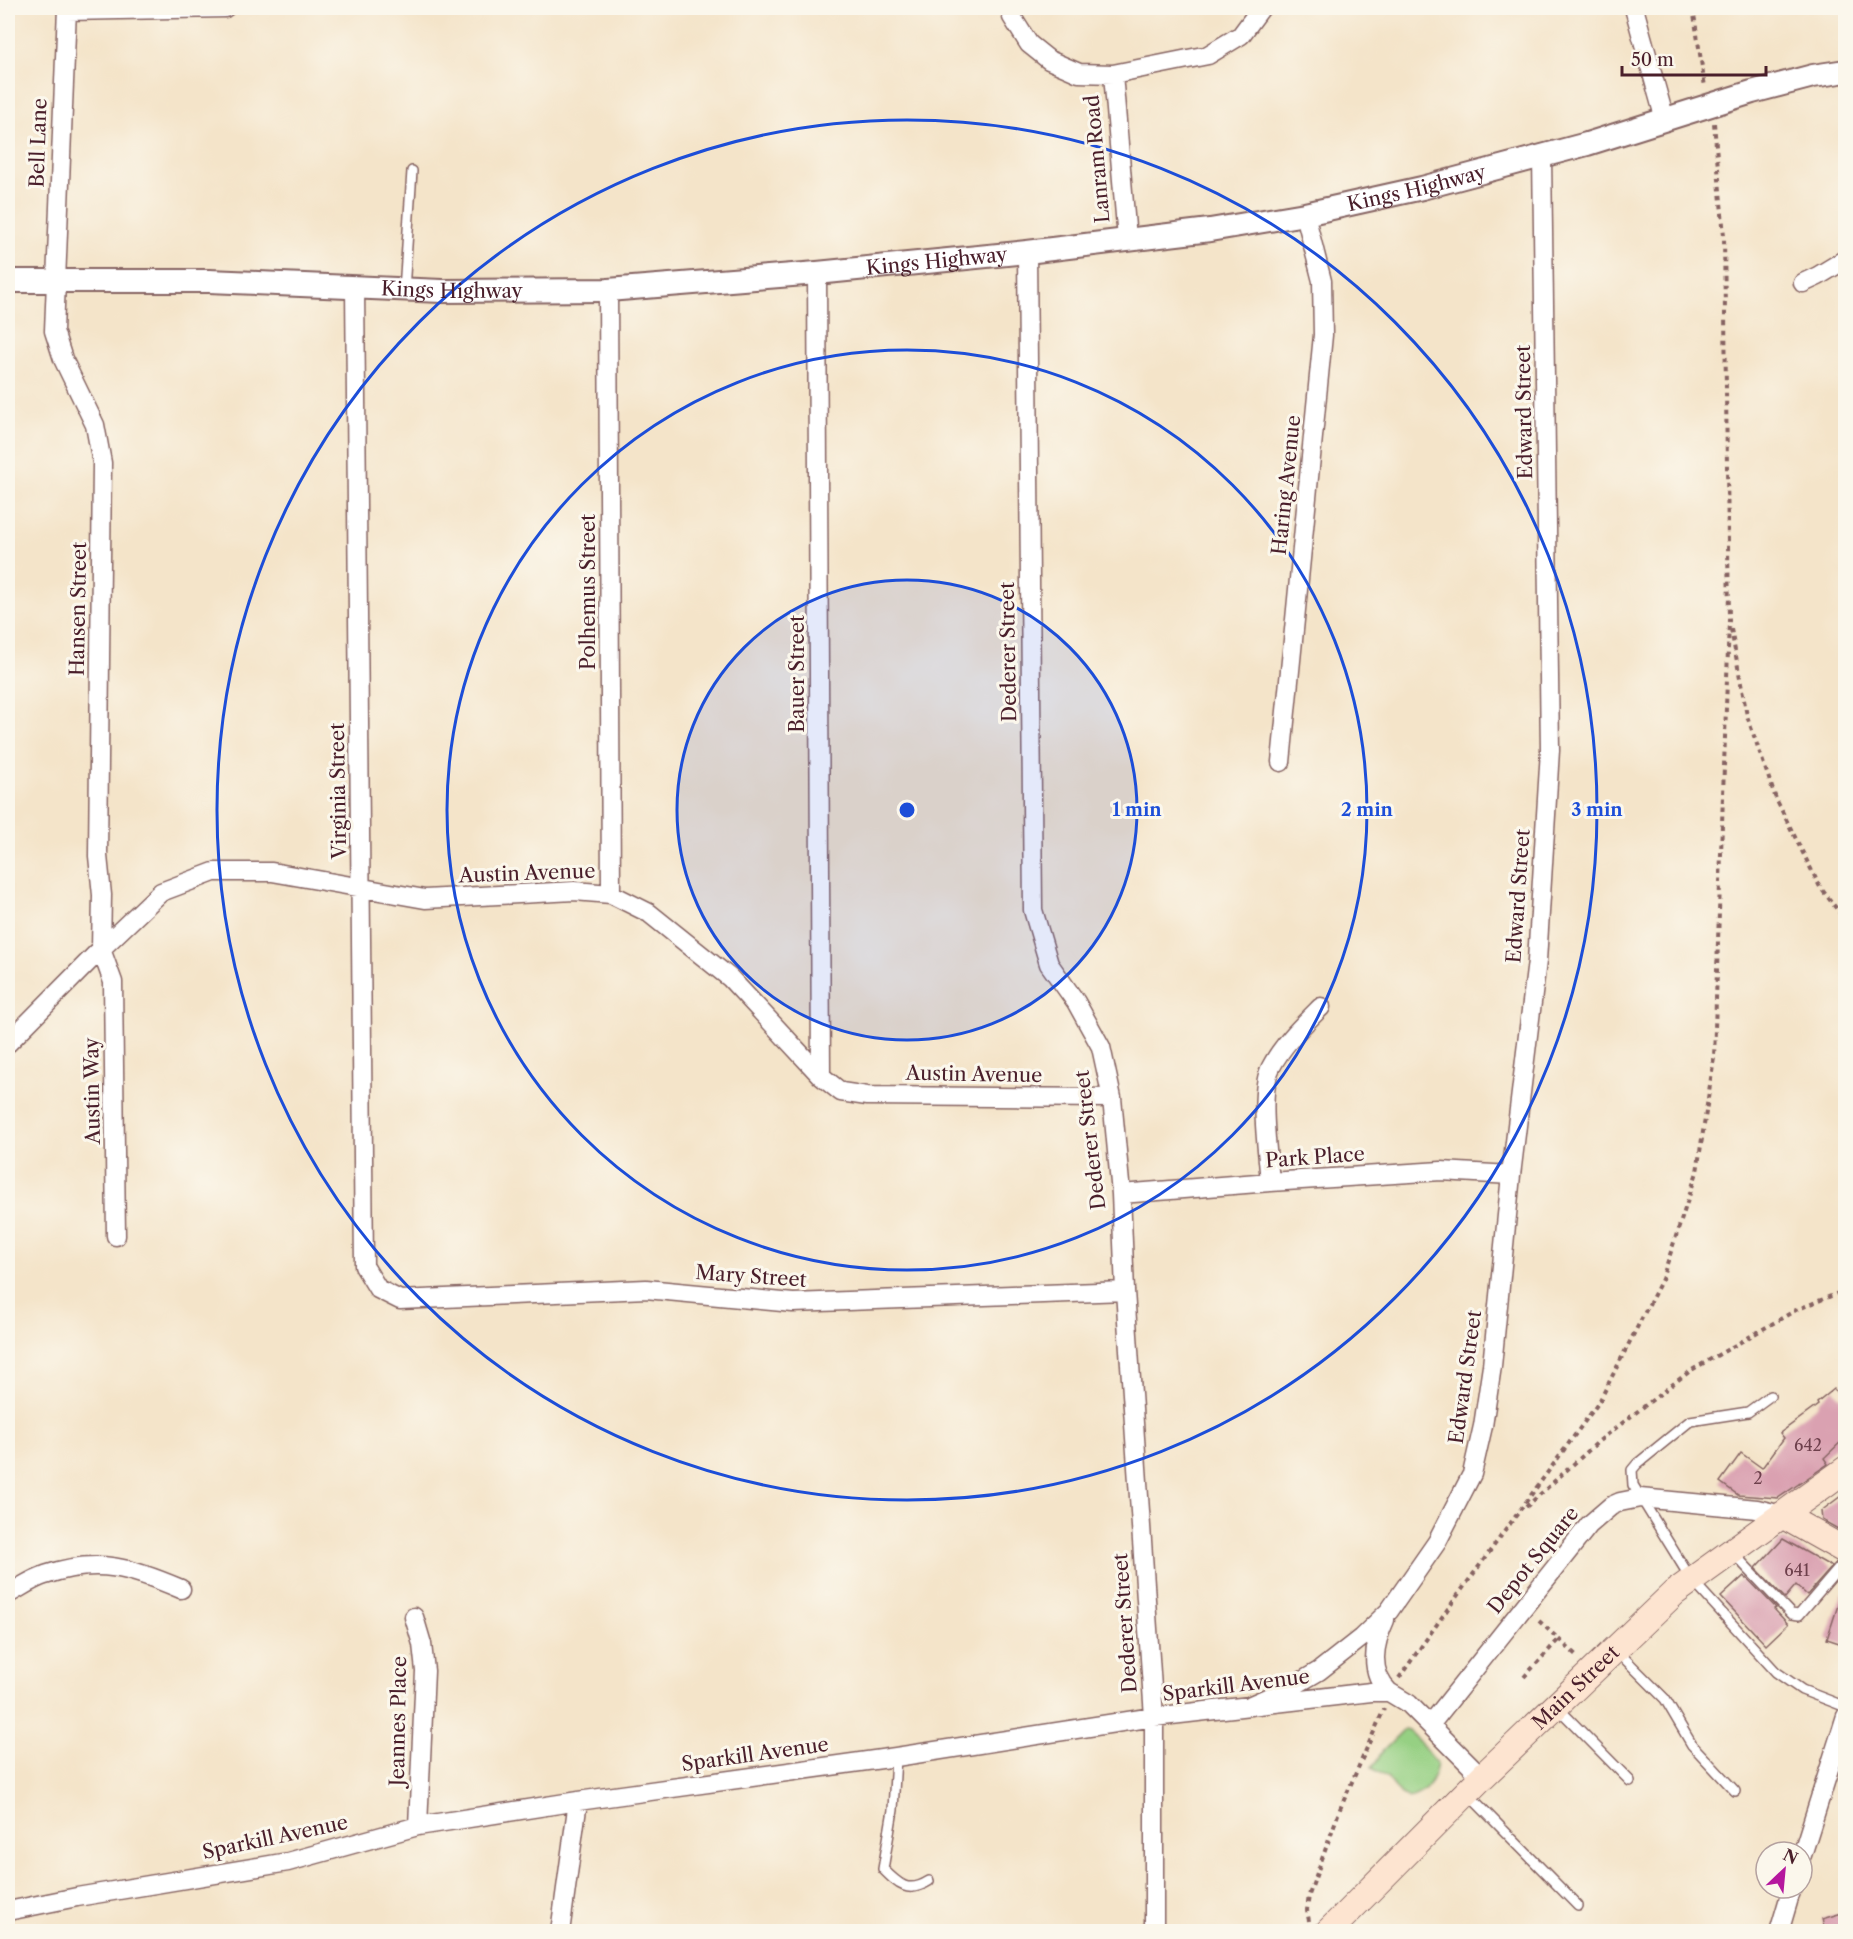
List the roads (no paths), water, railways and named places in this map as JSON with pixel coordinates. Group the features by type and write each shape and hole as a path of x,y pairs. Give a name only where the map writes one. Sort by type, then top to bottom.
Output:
{"main road":[{"name":"Main Street","path":"1320,1930 1691,1579 1845,1469"},
{"path":"1782,1515 1845,1551"}],"street":[{"path":"67,9 225,8"},
{"path":"1010,8 1012,17 1029,44 1049,60 1079,73 1113,74 1208,56 1241,35 1260,8"},
{"path":"1634,8 1665,120"},
{"name":"Bell Lane","path":"55,280 67,9"},
{"name":"Kings Highway","path":"8,281 209,281 404,290 522,292 608,290 818,273 1027,252 1210,230 1305,214 1422,188 1542,156 1804,78 1845,71"},
{"name":"Lanram Road","path":"1113,74 1127,239"},
{"name":"Edward Street","path":"1389,1611 1437,1542 1472,1474 1483,1426 1492,1366 1511,1175 1537,961 1550,750 1542,156"},
{"name":"Haring Avenue","path":"1281,762 1323,335 1322,281 1305,214"},
{"name":"Dederer Street","path":"1027,252 1033,910 1049,964 1076,1002 1101,1047 1112,1098 1121,1194 1125,1291 1154,1717 1154,1932"},
{"path":"1803,283 1845,259"},
{"name":"Bauer Street","path":"818,273 821,1076"},
{"name":"Hansen Street","path":"55,280 54,331 63,359 95,425 102,463 98,856 102,895 101,949"},
{"name":"Virginia Street","path":"355,288 364,1266 378,1289"},
{"name":"Polhemus Street","path":"608,290 611,894"},
{"name":"Austin Avenue","path":"8,1043 161,892 214,872 272,872 425,899 574,891 611,894 649,914 730,978 821,1076 841,1092 867,1096 1112,1098"},
{"name":"Austin Way","path":"101,949 113,982 116,1236"},
{"path":"1270,1182 1265,1099 1270,1069 1289,1040 1321,1007"},
{"name":"Park Place","path":"1121,1194 1441,1172 1511,1175"},
{"name":"Mary Street","path":"378,1289 400,1300 646,1289 793,1304 1125,1291"},
{"name":"Depot Square","path":"1430,1725 1596,1518 1611,1506 1640,1498 1757,1509 1782,1515"},
{"path":"8,1594 44,1575 89,1565 118,1567 147,1574 181,1589"},
{"path":"1389,1611 1378,1637 1374,1655 1378,1674 1391,1693 1409,1704 1430,1725 1474,1785"},
{"path":"1251,1705 1290,1688 1319,1671 1361,1638 1389,1611"},
{"name":"Jeannes Place","path":"414,1617 422,1644 425,1671 418,1826"},
{"name":"Sparkill Avenue","path":"8,1911 77,1897 288,1862 418,1826 1154,1717 1364,1693 1391,1693"},
{"path":"1807,1840 1845,1716"},
{"path":"560,1932 578,1801"},
{"path":"1779,1932 1788,1900"}],"lane":[{"path":"404,290 412,171"},
{"path":"1770,1396 1748,1412 1690,1421 1637,1464 1632,1470 1633,1485 1691,1579 1776,1672 1802,1690 1845,1707"},
{"path":"1731,1551 1791,1614 1795,1615 1799,1615 1845,1560"},
{"path":"1615,1649 1665,1699 1692,1745 1734,1791"},
{"path":"1555,1706 1630,1781"},
{"path":"896,1757 893,1810 883,1869 904,1887 918,1888 929,1881"},
{"path":"1474,1785 1578,1906"}]}
